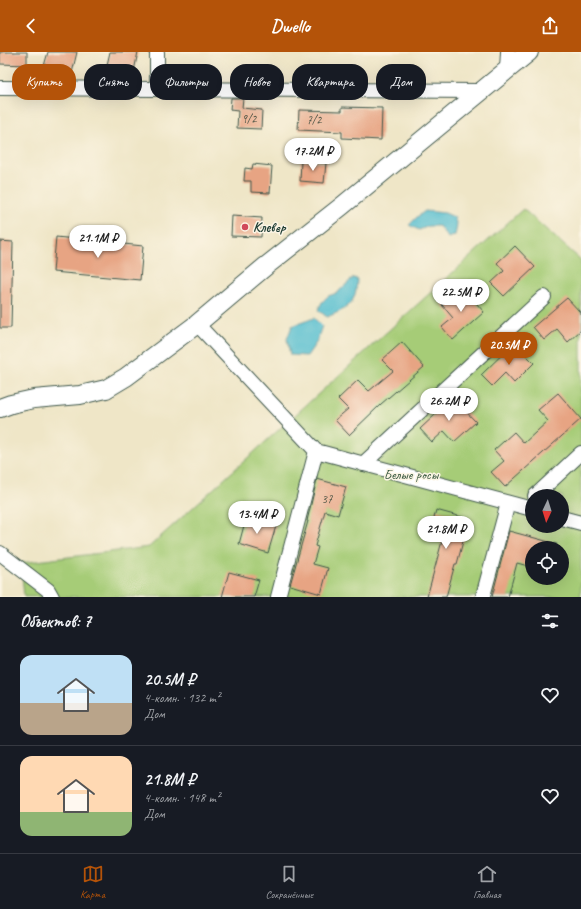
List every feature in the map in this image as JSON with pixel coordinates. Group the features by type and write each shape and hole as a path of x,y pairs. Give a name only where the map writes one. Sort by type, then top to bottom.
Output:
{"street":[{"path":"157,52 157,64"},
{"path":"0,408 11,404 80,395 106,389 126,376 197,324 266,266 342,206 481,91 508,60 529,52"},
{"path":"0,88 150,89"},
{"path":"222,89 481,91"},
{"path":"363,464 544,297"},
{"path":"197,324 316,451 508,503 525,505"},
{"path":"278,597 316,451"},
{"path":"542,489 581,453"},
{"path":"483,596 508,503"},
{"path":"569,520 581,523"},
{"path":"0,554 48,590 52,597"}],"green space":[{"name":"Белые росы","path":"523,209 581,260 581,597 24,597 21,563 149,547"}],"water":[{"path":"425,211 445,213 454,217 457,226 455,235 448,238 439,226 429,226 419,230 409,225"},
{"path":"353,278 357,279 355,294 353,300 346,308 327,317 318,310 322,302 328,296 337,293"},
{"path":"314,318 322,326 316,343 307,356 290,355 287,339 292,326"}],"building":[{"path":"0,52 27,52 27,64 0,64"},
{"path":"48,52 77,52 74,64 45,64"},
{"path":"110,52 138,52 135,64 107,64"},
{"path":"231,100 243,100 242,108 262,110 261,129 237,128 238,111 230,110"},
{"path":"342,107 382,108 381,140 342,138 342,132 298,130 299,110 342,111"},
{"path":"301,161 326,163 324,183 300,181"},
{"path":"253,164 272,166 270,193 251,192 251,181 244,181 245,168 252,169"},
{"path":"232,216 262,218 261,237 231,236"},
{"path":"56,237 143,246 140,280 53,272"},
{"path":"0,241 13,242 11,328 0,328"},
{"path":"515,246 535,267 504,296 491,283 504,271 497,263"},
{"path":"462,287 484,312 453,340 442,327 453,318 442,305"},
{"path":"567,298 581,313 581,330 568,342 557,329 544,340 533,327"},
{"path":"402,342 424,367 381,404 349,435 335,420 348,409 338,399 358,380 369,391 393,371 382,360"},
{"path":"514,343 534,363 514,383 505,373 492,386 481,375"},
{"path":"558,393 581,419 505,487 491,472 504,461 494,450 514,432 524,443 548,421 538,410"},
{"path":"453,398 476,422 454,442 444,431 432,442 420,429"},
{"path":"317,479 346,487 338,515 325,511 315,546 318,547 313,564 328,568 321,594 290,585 308,521"},
{"path":"436,510 469,519 457,564 455,564 446,597 427,597 442,541 429,537"},
{"path":"246,518 276,526 268,553 239,544"},
{"path":"509,531 546,541 525,541 525,565 517,563 508,597 492,597"},
{"path":"229,572 259,580 254,597 222,597"}],"place":[{"name":"Клевер","path":"245,227"}]}
